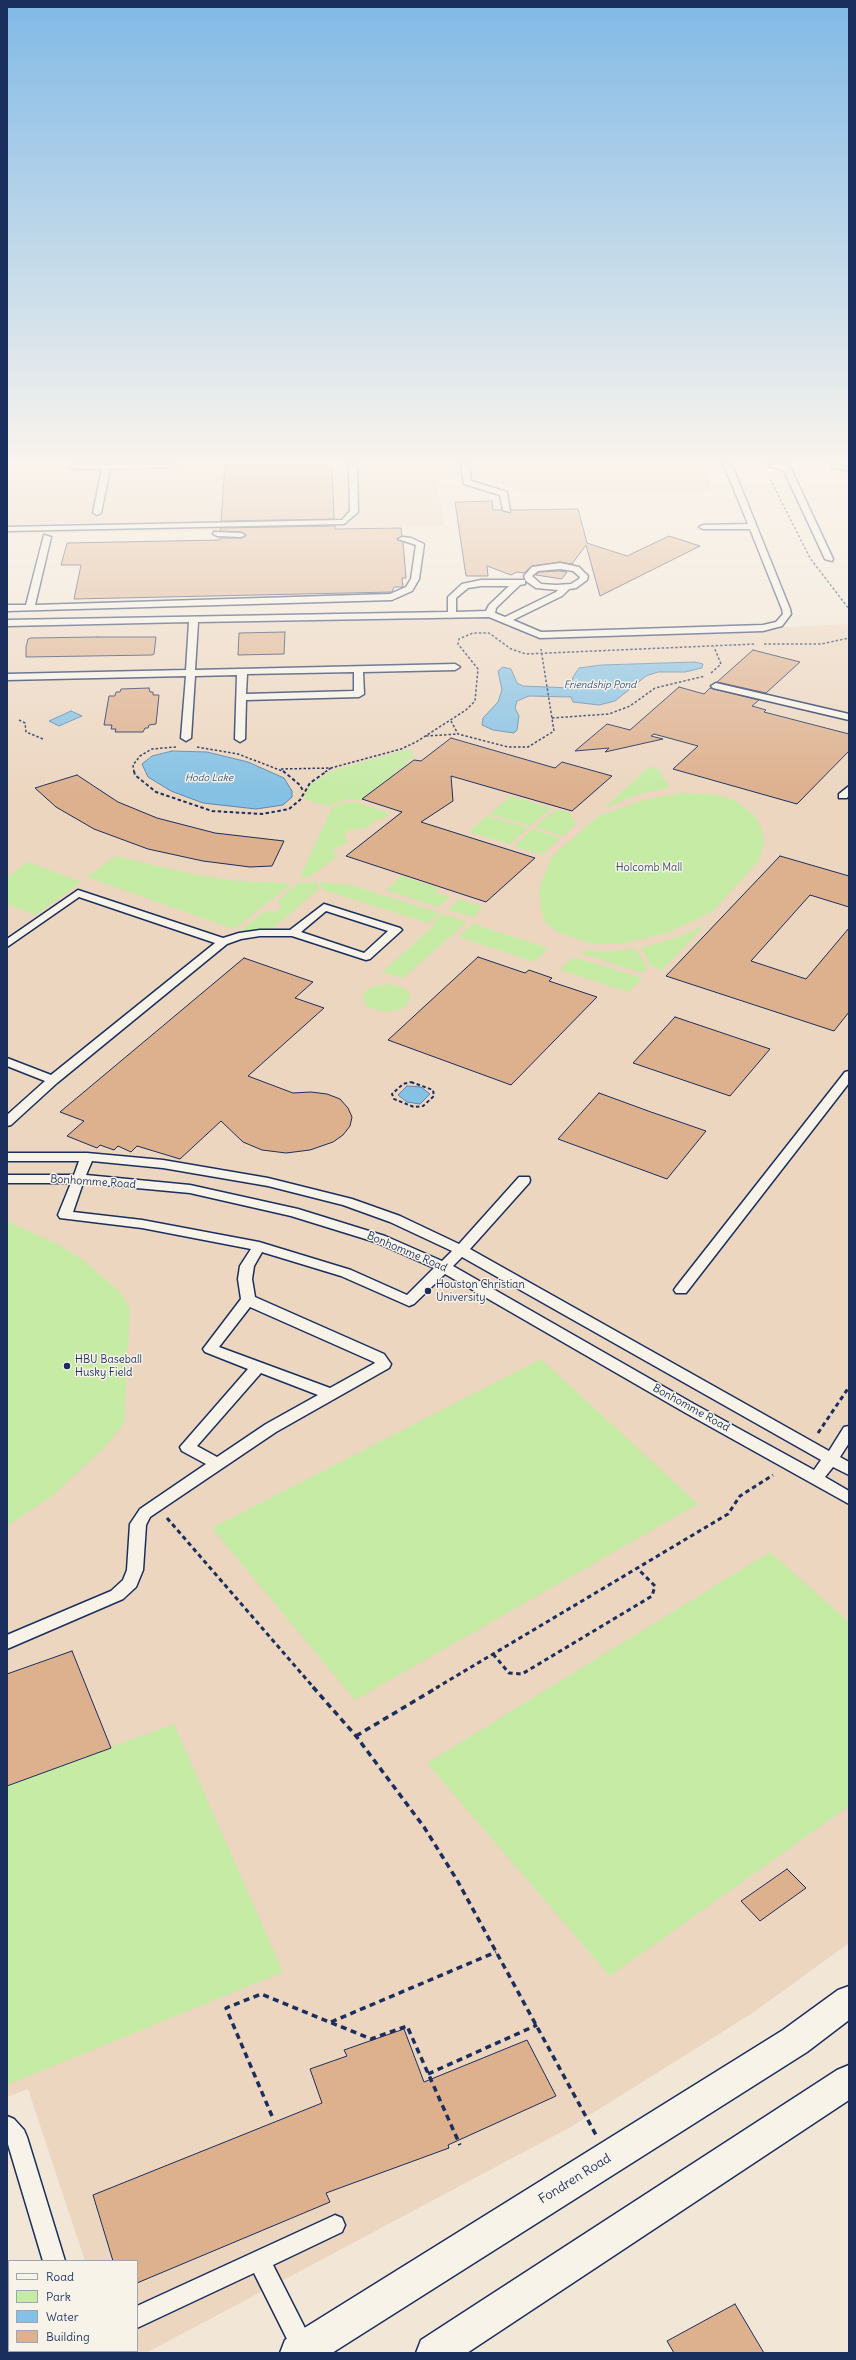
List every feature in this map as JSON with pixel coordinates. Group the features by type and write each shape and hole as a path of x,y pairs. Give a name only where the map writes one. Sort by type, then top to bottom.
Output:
{"main road":[{"name":"Fondren Road","path":"301,2352 795,2041 849,2001"},
{"path":"434,2353 849,2081"}],"lane":[{"path":"30,607 38,575"},
{"path":"7,608 244,599 308,600 392,597 409,589 416,575"},
{"path":"452,615 452,598 465,586 481,583 517,583 529,579 543,587 565,588 573,586 583,580 582,575"},
{"path":"7,623 490,614 540,634 764,628 779,624 786,614 786,608 773,575"},
{"path":"490,614 492,607 517,583"},
{"path":"505,620 559,594 565,588"},
{"path":"308,600 308,617"},
{"path":"189,742 194,619"},
{"path":"7,677 455,667"},
{"path":"241,697 359,694 358,669"},
{"path":"240,739 242,672"},
{"path":"716,686 849,717"},
{"path":"7,944 78,893 223,942"},
{"path":"7,1122 53,1080 223,942 239,936 260,933 293,934 366,957 396,930 324,907 293,934"},
{"path":"7,1062 53,1080"},
{"path":"681,1290 849,1075"},
{"name":"Bonhomme Road","path":"7,1157 87,1157 163,1164 268,1182 347,1202 395,1219 461,1250 809,1445 849,1469"},
{"path":"87,1157 80,1179 65,1215 142,1224 259,1246 346,1273 409,1301 461,1250 524,1180"},
{"name":"Bonhomme Road","path":"7,1179 80,1179 190,1189 293,1212 380,1239 444,1267 849,1498"},
{"path":"259,1246 247,1266 245,1279 248,1300 210,1349 331,1394"},
{"path":"7,1642 117,1595 130,1583 135,1570 138,1524 145,1513 271,1428 384,1364 379,1358 248,1300"},
{"path":"218,1464 187,1447 258,1367"},
{"path":"815,1479 832,1459 849,1432"},
{"path":"7,2126 17,2136 54,2260"},
{"path":"138,2317 335,2225"},
{"path":"259,2260 301,2352"}],"path":[{"path":"281,769 331,768 400,749 451,721 475,701 478,669 460,647 459,639 473,632 489,633 518,653 542,655 767,644 822,644 837,642 849,638"},
{"path":"425,736 458,734 508,747 528,747 554,731 540,634"},
{"path":"552,718 609,714 630,706 655,688 665,684 700,679 716,670 720,664 714,647"},
{"path":"19,720 24,723 26,732 43,739"},
{"path":"451,721 458,734"},
{"path":"189,742 238,754 281,769 297,781 303,792"},
{"path":"180,747 152,750 140,756 133,765 135,775 146,786 168,797 212,811 247,814 276,813 290,809 300,800 303,792 310,783 331,768"},
{"path":"411,1082 433,1090 434,1096 423,1106 414,1107 394,1099 392,1094 403,1084 411,1082"},
{"path":"809,1445 849,1387"},
{"path":"356,1736 728,1514 740,1496 791,1464"},
{"path":"156,1505 356,1736 424,1827 457,1880 537,2025 608,2159"},
{"path":"493,1654 509,1673 522,1674 652,1596 654,1586 637,1568"},
{"path":"331,2022 496,1952"},
{"path":"272,2116 226,2008 261,1994 371,2039 407,2026 460,2145"},
{"path":"428,2074 537,2025"}],"shaded area":[{"name":"Houston Christian University","path":"487,618 537,639 767,632 785,627 849,624 849,1943 754,2012 569,2128 146,2353 120,2352 138,2352 138,2260 85,2260 28,2089 7,2097 7,626"}],"green space":[{"path":"409,749 417,760 410,758 405,762 439,772 433,777 403,768 395,770 396,773 361,800 348,799 326,806 304,799 307,789 312,783 334,770"},
{"path":"649,767 658,769 670,787 636,795 603,809"},
{"name":"Holcomb Mall","path":"681,793 716,795 734,800 755,816 761,827 764,842 760,859 712,912 667,933 621,944 592,944 559,933 546,923 541,910 539,889 552,857 597,817 644,800"},
{"path":"511,796 551,808 530,826 490,814"},
{"path":"355,802 387,812 389,815 376,820 367,828 348,830 344,835 348,842 331,851 339,855 309,877 302,878 301,875 332,808 340,804"},
{"path":"559,810 570,813 576,824 563,836 535,827 551,813"},
{"path":"487,816 528,828 510,844 469,832"},
{"path":"533,829 560,838 542,855 514,846"},
{"path":"116,856 196,875 238,881 287,883 290,885 234,929 87,877"},
{"path":"28,862 82,882 36,915 7,904 7,877"},
{"path":"402,876 438,888 434,892 450,897 438,907 386,890"},
{"path":"317,882 318,890 273,928 240,931 265,911 276,912 282,907 277,902 298,883"},
{"path":"320,882 350,885 440,913 428,923 323,890"},
{"path":"460,899 483,907 473,917 448,910"},
{"path":"443,914 467,922 403,978 382,972 435,925 431,924"},
{"path":"473,924 548,948 534,962 459,937"},
{"path":"701,926 703,927 662,970 652,967 641,948 682,936"},
{"path":"636,949 647,968 642,973 581,953 585,950 602,952"},
{"path":"573,957 642,978 629,992 560,970"},
{"path":"389,984 403,988 408,992 411,996 407,1005 401,1009 385,1012 370,1008 365,1004 363,995 367,990 372,987"},
{"name":"HBU Baseball Husky Field","path":"7,1221 59,1245 83,1260 121,1293 130,1308 124,1424 104,1448 52,1496 7,1526"},
{"path":"541,1359 698,1504 355,1700 212,1528"},
{"path":"770,1552 849,1622 849,1806 610,1976 427,1763"},
{"path":"174,1724 283,1972 7,2085 7,1785"}],"water":[{"name":"Friendship Pond","path":"695,662 703,664 702,668 685,672 658,672 646,676 615,701 599,705 573,702 571,697 529,696 517,701 515,708 519,716 517,730 514,733 493,730 482,725 483,718 498,702 502,690 498,671 503,667 511,669 517,683 523,686 571,688 573,677 579,668 601,665"},
{"path":"71,711 82,716 59,726 49,721"},
{"name":"Hodo Lake","path":"172,751 207,752 248,762 284,778 292,791 292,797 283,805 256,809 203,803 171,791 148,777 142,764 152,756"},
{"path":"407,1086 421,1087 430,1094 420,1104 407,1102 398,1095"}],"building":[{"path":"79,575 406,575 406,578 402,578 403,587 394,587 392,592 74,599"},
{"path":"466,575 488,576 466,576"},
{"path":"537,575 565,575 562,579"},
{"path":"594,575 642,575 600,596"},
{"path":"285,632 284,654 238,655 239,633"},
{"path":"156,637 154,654 26,657 28,639 31,638"},
{"path":"753,650 800,662 766,693 717,682"},
{"path":"679,687 704,694 710,688 759,700 752,706 766,710 764,712 849,734 849,751 797,804 673,769 698,746 654,734 651,736 663,739 605,752 609,748 575,751 607,724 630,730"},
{"path":"149,688 150,692 153,692 153,695 159,695 156,724 149,725 143,732 115,732 116,729 111,729 112,725 104,725 109,696 115,696 116,692 120,692 121,689"},
{"path":"451,738 555,768 562,762 612,776 572,811 451,776 453,801 421,822 535,858 486,902 346,856 402,812 362,799 414,760 421,761"},
{"path":"77,775 118,802 157,818 215,833 284,841 272,866 250,867 203,861 148,849 94,829 56,807 35,788"},
{"path":"780,856 849,876 849,907 810,895 751,961 806,979 849,928 849,1012 834,1031 666,976"},
{"path":"478,957 525,973 529,970 552,978 549,981 597,997 511,1085 388,1040"},
{"path":"244,958 313,982 295,998 324,1008 248,1076 293,1093 311,1092 327,1094 340,1099 348,1108 352,1117 350,1126 343,1135 333,1142 310,1150 286,1153 262,1150 243,1142 221,1121 180,1159 137,1146 131,1152 118,1146 114,1150 100,1145 97,1148 67,1136 84,1121 60,1112"},
{"path":"675,1017 770,1049 730,1096 633,1063"},
{"path":"599,1093 706,1131 667,1179 558,1139"},
{"path":"72,1651 111,1748 7,1786 7,1674"},
{"path":"787,1869 806,1888 760,1921 741,1901"},
{"path":"404,2029 424,2082 527,2040 556,2096 448,2145 449,2148 326,2193 330,2202 138,2283 138,2260 113,2260 93,2195 322,2103 310,2069 347,2056 344,2050"},
{"path":"735,2304 764,2353 674,2353 667,2341"}],"place":[{"name":"Houston Christian University","path":"428,1291"},
{"name":"HBU Baseball Husky Field","path":"67,1366"}]}
